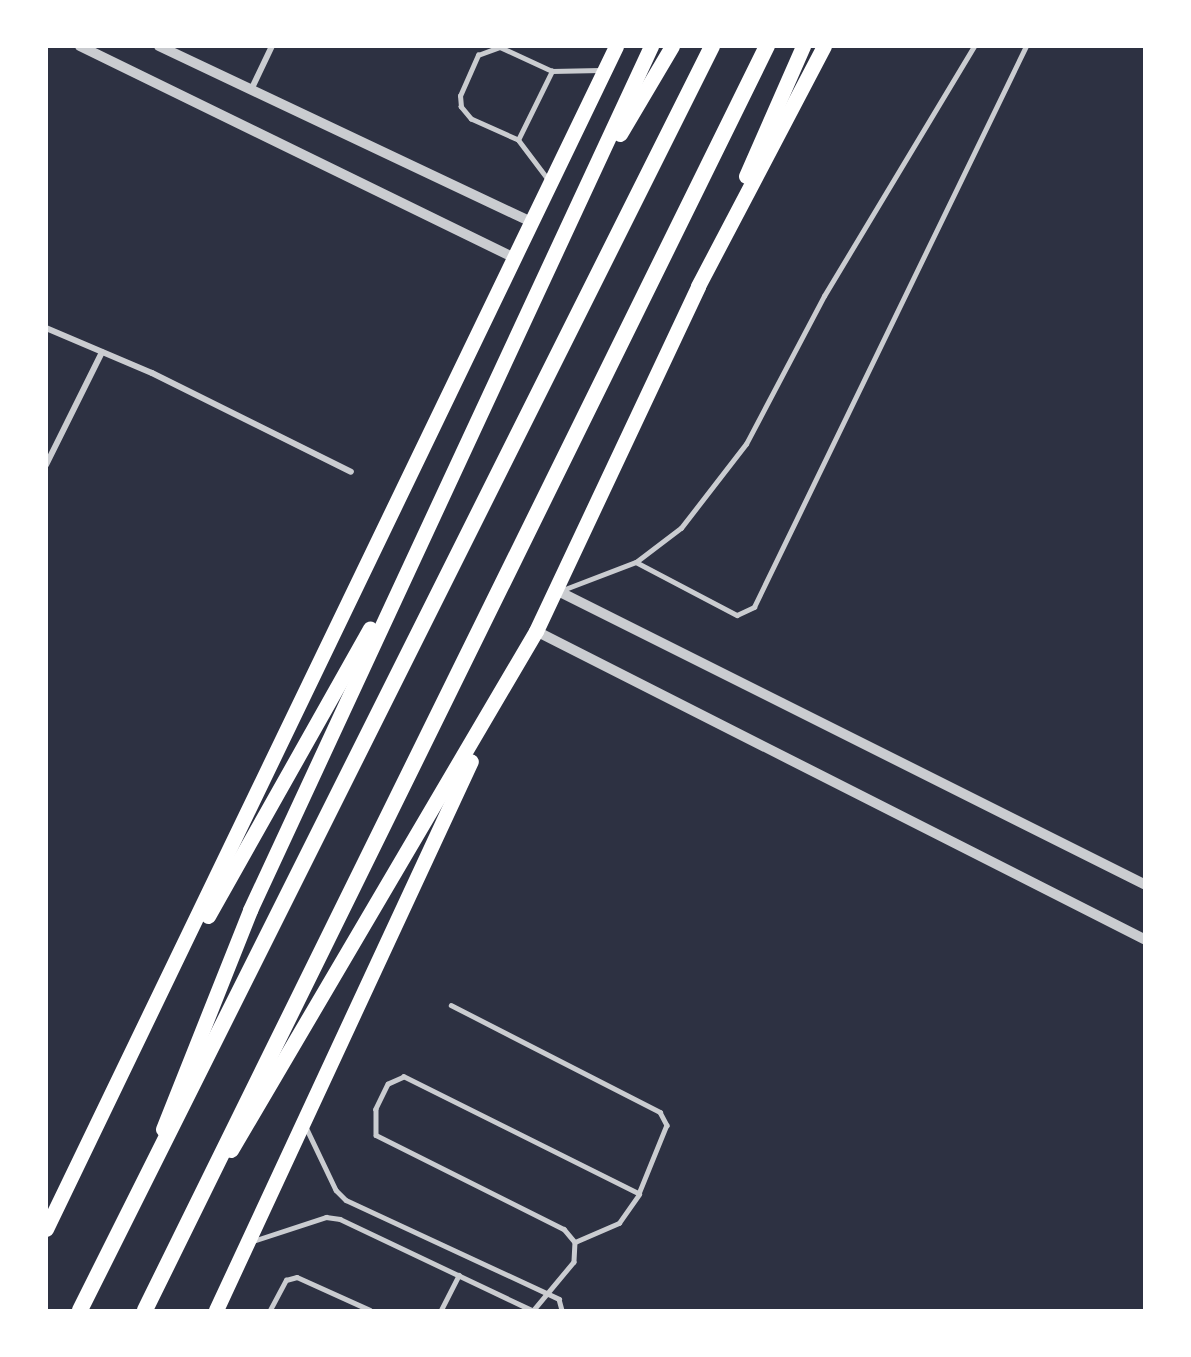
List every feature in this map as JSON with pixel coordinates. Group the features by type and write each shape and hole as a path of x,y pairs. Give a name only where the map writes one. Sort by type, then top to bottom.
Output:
{"highway":[{"path":"80,1311 396,684 712,46"},
{"path":"145,1311 767,46"}],"main road":[{"path":"46,1229 617,46"},
{"path":"129,1215 250,910 651,46"},
{"path":"576,209 672,46"},
{"path":"182,1234 507,682 558,591 698,286 802,46"},
{"path":"698,286 825,46"},
{"path":"136,1046 425,529"},
{"path":"216,1311 507,682"}],"street":[{"path":"80,46 515,258"},
{"path":"159,46 532,222"},
{"path":"251,91 272,46"},
{"path":"46,328 102,352 351,472"},
{"path":"46,465 102,352"},
{"path":"558,591 1144,884"},
{"path":"536,631 1144,939"}],"lane":[{"path":"550,183 518,140 471,119 461,107 460,96 478,55 500,46 552,71 605,70"},
{"path":"558,591 636,562 681,528 746,444 824,296 974,46"},
{"path":"636,562 736,615 753,607 1026,46"},
{"path":"518,140 552,71"},
{"path":"451,1005 660,1112 666,1137 639,1194 619,1222 575,1242"},
{"path":"248,1242 326,1217 340,1219 533,1311 543,1293 574,1262 575,1242 564,1229 376,1135 376,1109 388,1084 404,1077 639,1194"},
{"path":"304,1121 336,1190 346,1200 559,1299 562,1311"},
{"path":"441,1311 459,1275"},
{"path":"270,1311 286,1280 297,1278 370,1311"}]}
